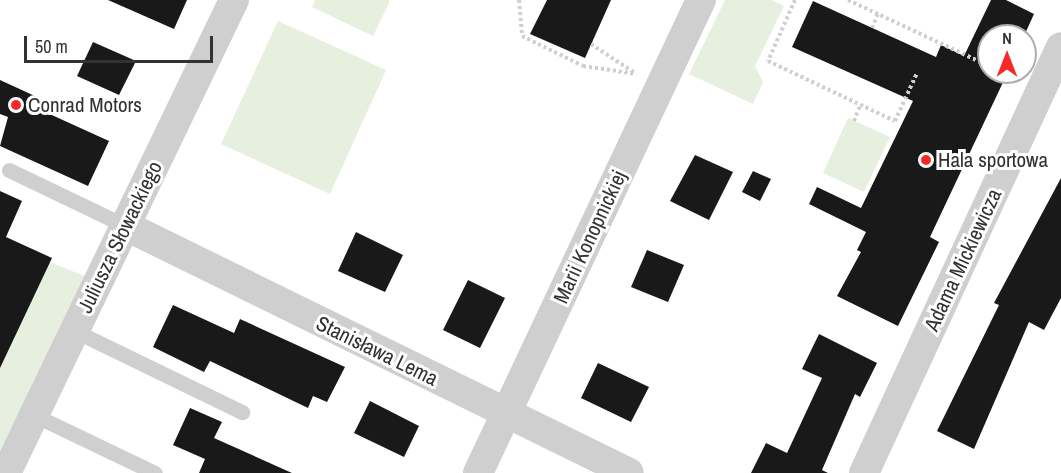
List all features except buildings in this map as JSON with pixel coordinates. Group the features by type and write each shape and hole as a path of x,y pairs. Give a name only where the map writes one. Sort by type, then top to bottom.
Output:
{"street":[{"name":"Juliusza Słowackiego","path":"6,473 234,0"},
{"name":"Marii Konopnickiej","path":"478,473 507,416 648,80 701,0"},
{"name":"Adama Mickiewicza","path":"864,473 1061,47"},
{"name":"Stanisława Lema","path":"126,226 507,416 629,473"}],"lane":[{"path":"9,170 126,226"},
{"path":"75,331 242,412"},
{"path":"34,416 155,473"}],"path":[{"path":"519,0 522,36 583,66 648,80"},
{"path":"795,0 768,61 895,121 917,73"},
{"path":"848,0 977,60"},
{"path":"872,28 878,14"},
{"path":"591,44 648,80"},
{"path":"854,121 860,105"}],"green space":[{"path":"315,0 390,1 373,36 312,7"},
{"path":"725,0 771,0 784,6 755,66 763,82 753,104 689,74"},
{"path":"278,21 386,70 330,194 221,144"},
{"path":"848,118 890,137 864,192 823,173"},
{"path":"0,242 87,277 0,450"}],"place":[{"name":"Conrad Motors","path":"16,105"},
{"name":"Hala sportowa","path":"926,160"}]}
